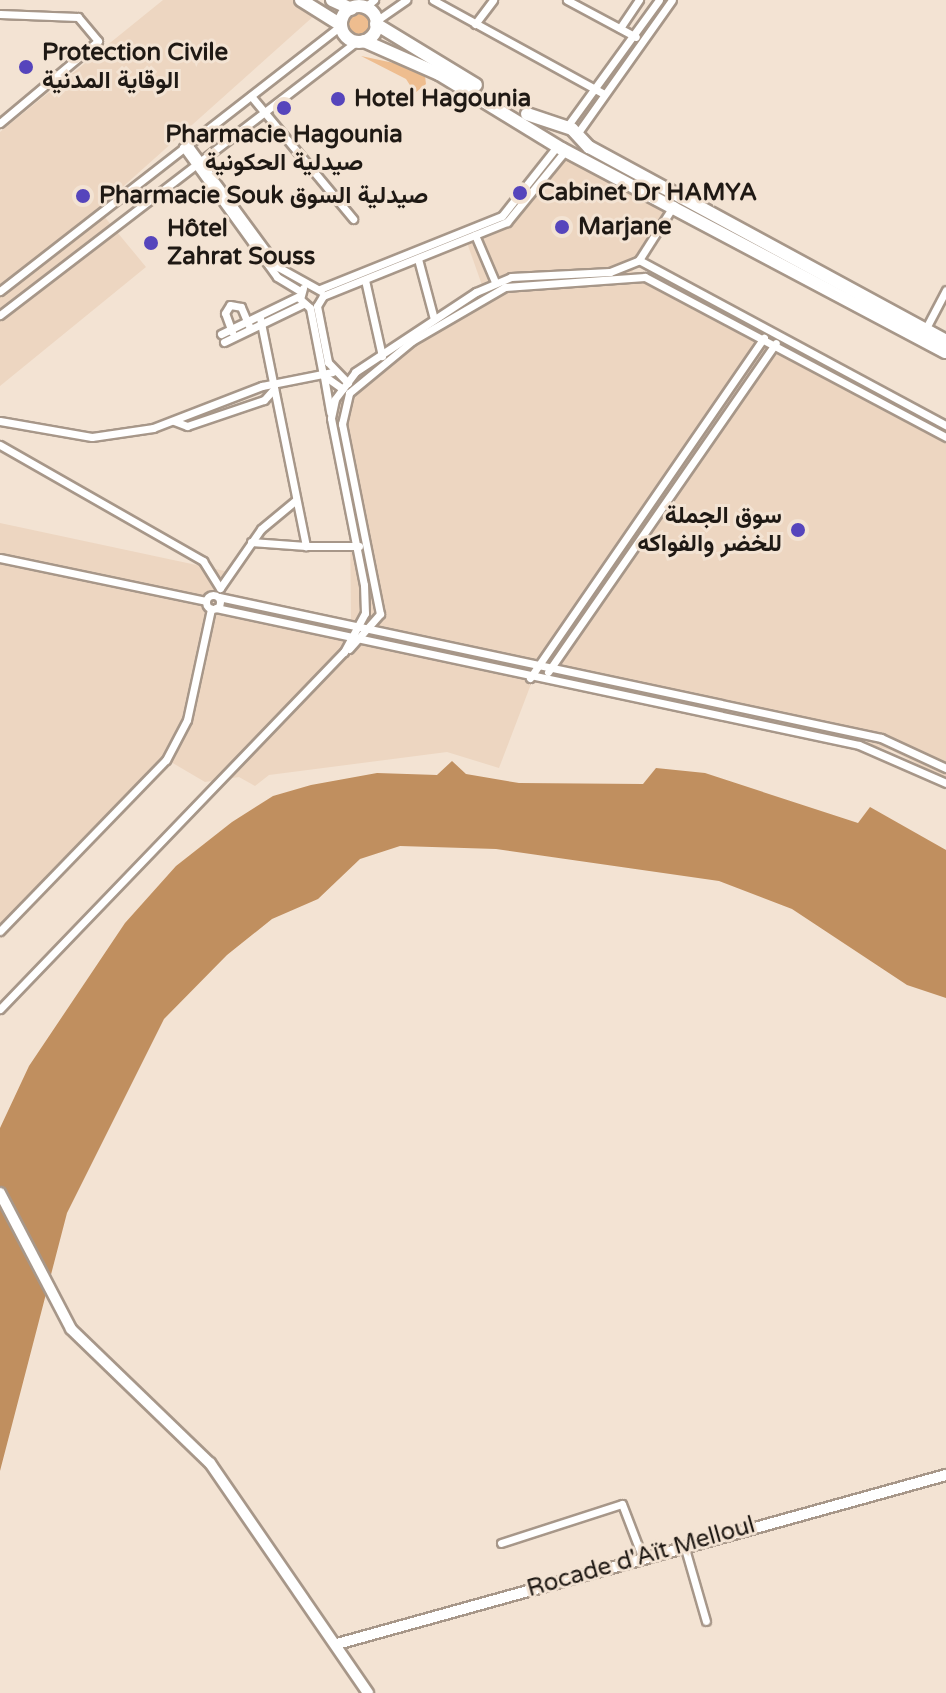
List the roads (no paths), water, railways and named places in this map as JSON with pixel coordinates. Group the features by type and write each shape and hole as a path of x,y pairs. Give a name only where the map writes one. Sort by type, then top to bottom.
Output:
{"main road":[{"path":"301,0 341,25 360,42 567,140 946,341"},
{"path":"332,0 363,5 376,22 674,205 946,352"},
{"path":"341,25 363,5"},
{"path":"360,42 376,22"}],"street":[{"path":"376,22 406,0"},
{"path":"433,0 604,94"},
{"path":"475,24 493,0"},
{"path":"620,28 639,0"},
{"path":"222,338 252,332 306,299 365,280 510,219 567,140 595,89 659,0"},
{"path":"233,334 248,323 506,214 604,94 672,0"},
{"path":"570,1 642,40"},
{"path":"0,14 78,17 98,41 0,123"},
{"path":"0,291 341,25"},
{"path":"0,315 262,109 360,42"},
{"path":"251,96 353,219"},
{"path":"185,145 306,299 333,372 342,384"},
{"path":"645,277 643,262 674,205"},
{"path":"475,235 495,282"},
{"path":"418,259 435,322"},
{"path":"331,418 342,384 495,282 643,262 946,425"},
{"path":"630,264 630,276"},
{"path":"435,322 520,284 645,277 946,437"},
{"path":"16,278 28,292"},
{"path":"365,280 383,356"},
{"path":"925,330 946,290"},
{"path":"306,299 362,545 380,614 391,634"},
{"path":"233,334 225,313 230,305 241,307 252,332"},
{"path":"260,318 306,546"},
{"path":"530,678 770,330"},
{"path":"543,680 781,336"},
{"path":"358,638 361,627 362,545 342,424 351,389 383,356"},
{"path":"0,421 92,437 174,421 262,386 274,389 333,372"},
{"path":"323,375 351,389"},
{"path":"174,421 187,426 264,400 274,389"},
{"path":"0,445 203,561 219,594"},
{"path":"681,458 694,460"},
{"path":"681,458 689,468"},
{"path":"0,931 166,760 187,720 219,594 251,542 296,500"},
{"path":"251,542 306,546 362,545"},
{"path":"0,558 206,601 214,608 530,678 871,748 946,783"},
{"path":"206,601 219,594 535,667 899,742 946,768"},
{"path":"0,1009 344,652 358,638 373,630 380,614"},
{"path":"0,1193 52,1298 71,1329 216,1470 368,1693"},
{"name":"Rocade d'Aït Melloul","path":"337,1644 642,1556 946,1475"},
{"path":"501,1543 622,1504 642,1556"},
{"path":"684,1545 706,1621"}],"place":[{"name":"Protection Civile الوقاية المدنية","path":"26,67"},
{"name":"Hotel Hagounia","path":"338,99"},
{"name":"Pharmacie Hagounia صيدلية الحكونية","path":"284,108"},
{"name":"Cabinet Dr HAMYA","path":"520,193"},
{"name":"Pharmacie Souk صيدلية السوق","path":"83,196"},
{"name":"Marjane","path":"562,227"},
{"name":"Hôtel Zahrat Souss","path":"151,243"},
{"name":"سوق الجملة للخضر والفواكه","path":"798,530"}]}
